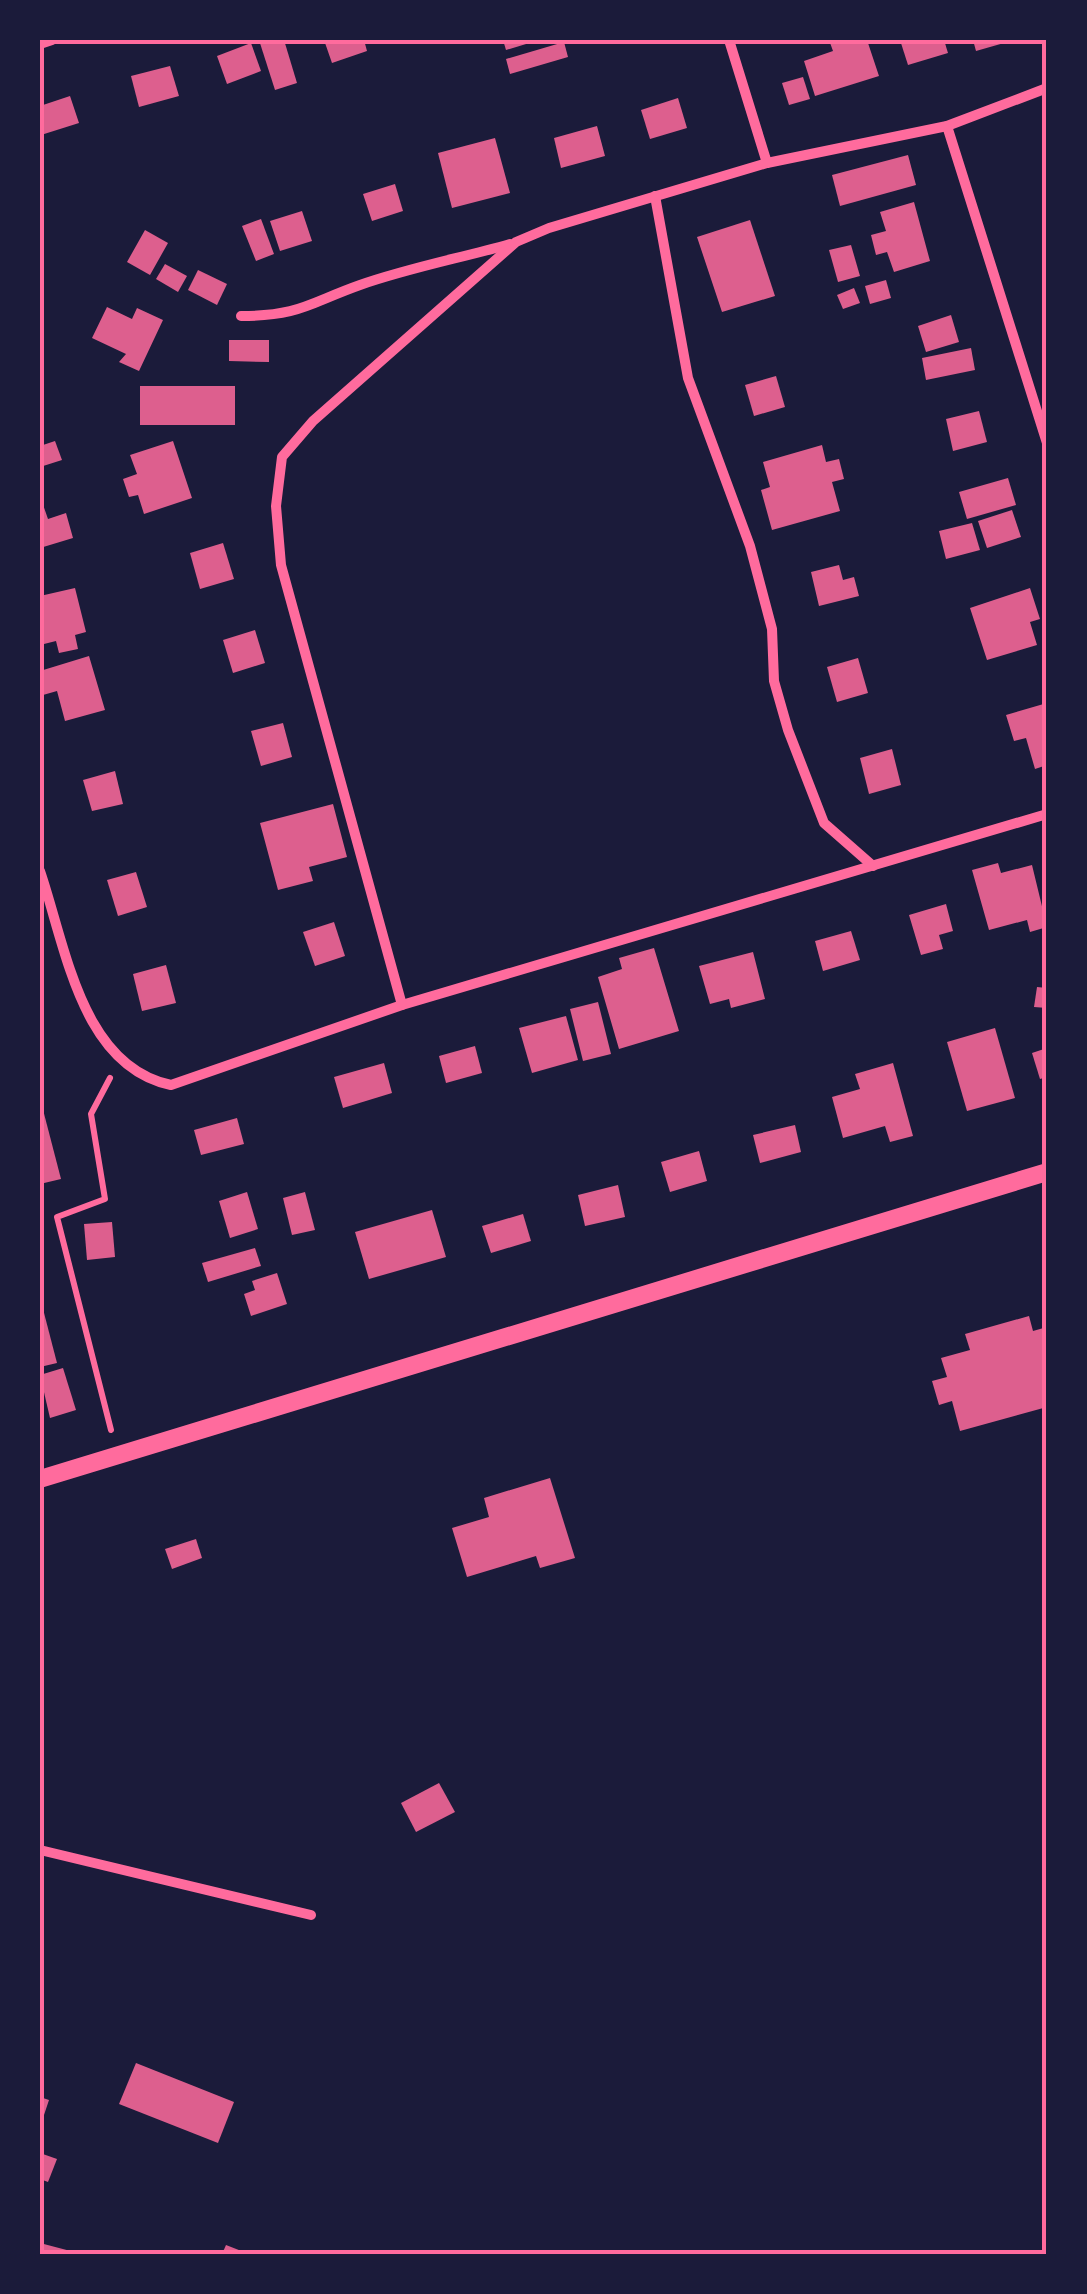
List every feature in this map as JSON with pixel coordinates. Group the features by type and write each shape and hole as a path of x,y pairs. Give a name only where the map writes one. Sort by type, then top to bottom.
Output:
{"street":[{"path":"40,44 52,40"},
{"path":"729,40 766,163"},
{"path":"241,316 277,316 314,307 359,285 516,242 655,196 766,163 947,126 1047,88"},
{"path":"947,126 1047,443"},
{"path":"655,196 688,378 750,546 772,629 774,682 788,730 824,823 874,866"},
{"path":"402,1004 282,565 276,506 282,457 313,421 516,242"},
{"path":"40,871 90,1019 119,1062 143,1079 171,1085 402,1004 1047,814"},
{"path":"40,1479 1047,1172"},
{"path":"40,1850 311,1915"}],"path":[{"path":"117,1455 57,1218 105,1199 91,1114 119,1062"}],"building":[{"path":"259,40 284,40 297,83 275,90"},
{"path":"324,40 364,40 367,51 332,63"},
{"path":"503,40 536,40 536,41 506,50"},
{"path":"829,40 867,40 879,76 815,96 804,61 833,51"},
{"path":"900,40 944,40 948,53 908,65"},
{"path":"973,40 1011,40 1011,41 976,51"},
{"path":"564,42 568,57 510,74 506,59"},
{"path":"251,43 261,71 227,84 217,56"},
{"path":"170,66 179,96 139,107 131,76"},
{"path":"803,77 810,99 789,105 782,83"},
{"path":"70,96 79,123 41,135 40,106"},
{"path":"678,98 687,128 650,139 641,110"},
{"path":"597,126 605,156 561,168 554,138"},
{"path":"495,138 510,193 452,208 438,153"},
{"path":"908,155 916,185 840,206 832,175"},
{"path":"395,184 403,211 372,221 363,194"},
{"path":"914,202 930,261 894,272 887,252 876,255 871,235 886,231 880,212"},
{"path":"302,211 312,241 280,251 270,221"},
{"path":"261,219 274,254 256,261 242,226"},
{"path":"750,220 775,296 722,312 697,237"},
{"path":"145,230 168,243 150,275 127,262"},
{"path":"851,245 860,276 838,282 829,250"},
{"path":"165,264 187,276 178,292 156,279"},
{"path":"198,270 227,284 217,305 188,290"},
{"path":"886,280 891,298 870,304 865,286"},
{"path":"854,288 860,303 843,309 837,295"},
{"path":"107,307 132,319 137,308 163,320 139,371 119,362 126,354 92,338"},
{"path":"951,315 959,342 926,352 918,326"},
{"path":"229,340 269,340 269,362 229,361"},
{"path":"971,348 975,370 926,380 922,358"},
{"path":"776,376 785,407 754,416 745,385"},
{"path":"140,386 235,386 235,425 140,425"},
{"path":"979,411 987,442 953,451 946,419"},
{"path":"55,441 62,460 40,467 40,446"},
{"path":"173,441 192,498 144,514 138,495 129,497 123,479 137,474 130,455"},
{"path":"822,445 826,462 839,459 844,479 832,482 840,511 772,530 761,490 770,487 763,462"},
{"path":"1008,478 1016,505 967,519 959,492"},
{"path":"40,496 48,519 66,513 73,538 40,548"},
{"path":"1012,510 1021,537 987,548 978,521"},
{"path":"972,523 980,550 946,559 939,531"},
{"path":"223,543 234,579 200,589 190,553"},
{"path":"839,565 843,580 854,577 859,596 819,606 811,572"},
{"path":"75,588 86,632 75,635 78,649 59,653 56,641 40,645 40,596"},
{"path":"1030,588 1040,619 1030,622 1037,645 987,660 970,608"},
{"path":"255,630 265,663 233,673 223,640"},
{"path":"89,656 105,710 65,721 57,691 43,695 40,671"},
{"path":"858,658 868,693 837,702 827,667"},
{"path":"1047,703 1047,765 1035,769 1026,738 1014,741 1006,715"},
{"path":"283,723 292,757 261,766 251,731"},
{"path":"892,749 901,785 869,794 860,758"},
{"path":"115,771 123,804 92,811 83,780"},
{"path":"333,804 347,857 309,867 313,881 278,890 260,823"},
{"path":"998,863 1001,873 1032,865 1047,927 1030,932 1027,920 989,930 972,870"},
{"path":"136,872 147,907 118,916 107,880"},
{"path":"946,904 953,931 939,935 943,949 921,955 909,915"},
{"path":"334,922 345,956 315,966 303,932"},
{"path":"851,931 860,960 823,971 815,941"},
{"path":"654,948 679,1031 619,1049 598,977 622,969 619,958"},
{"path":"753,952 765,999 731,1008 729,999 710,1004 699,966"},
{"path":"166,965 176,1003 142,1011 133,974"},
{"path":"1037,987 1047,988 1047,1008 1034,1007"},
{"path":"598,1002 611,1054 583,1061 570,1009"},
{"path":"566,1016 578,1060 532,1073 519,1028"},
{"path":"995,1028 1015,1098 967,1111 947,1042"},
{"path":"475,1046 482,1073 446,1083 439,1056"},
{"path":"1047,1048 1047,1077 1040,1079 1032,1053"},
{"path":"384,1063 392,1093 343,1108 334,1077"},
{"path":"893,1063 913,1136 890,1142 885,1126 843,1138 832,1097 860,1089 855,1074"},
{"path":"40,1103 61,1179 40,1184"},
{"path":"237,1118 244,1144 201,1155 194,1130"},
{"path":"795,1125 801,1152 760,1163 753,1135"},
{"path":"699,1151 707,1181 670,1192 661,1162"},
{"path":"618,1185 625,1217 585,1226 578,1195"},
{"path":"247,1192 258,1229 230,1238 219,1201"},
{"path":"305,1192 315,1230 292,1235 283,1198"},
{"path":"432,1210 446,1257 369,1279 355,1232"},
{"path":"523,1214 531,1241 491,1253 482,1226"},
{"path":"112,1222 115,1257 87,1260 84,1224"},
{"path":"255,1248 261,1266 208,1282 202,1263"},
{"path":"277,1273 287,1304 251,1316 244,1294 255,1290 252,1281"},
{"path":"43,1309 57,1363 40,1367 40,1310"},
{"path":"1029,1316 1033,1331 1047,1327 1047,1407 960,1431 952,1401 939,1405 932,1381 947,1377 941,1358 970,1350 965,1334"},
{"path":"63,1368 76,1410 50,1418 40,1375"},
{"path":"550,1478 575,1558 540,1568 536,1556 467,1577 452,1528 489,1517 484,1498"},
{"path":"196,1539 202,1558 172,1569 165,1549"},
{"path":"439,1783 455,1812 416,1832 401,1803"},
{"path":"136,2063 234,2102 218,2143 119,2104"},
{"path":"40,2097 49,2100 41,2124 40,2124"},
{"path":"40,2153 57,2159 48,2182 40,2179"},
{"path":"40,2243 78,2253 78,2254 40,2254"},
{"path":"226,2245 249,2254 222,2254"}]}
